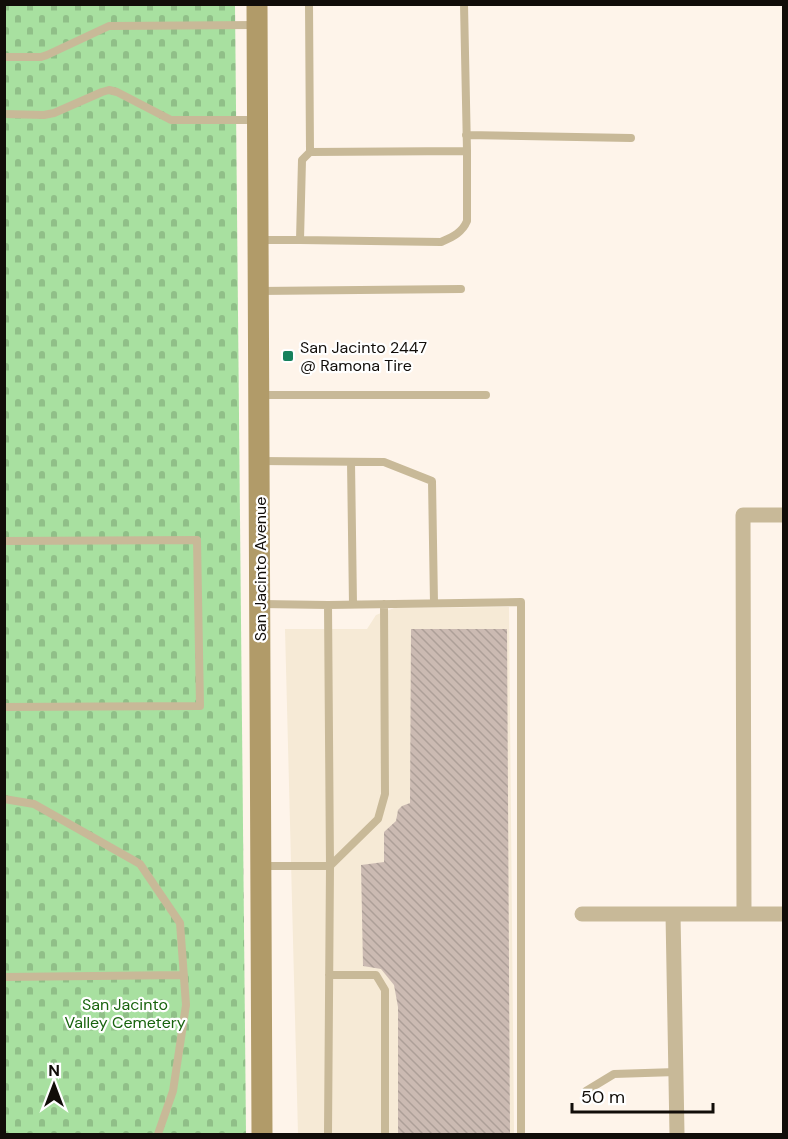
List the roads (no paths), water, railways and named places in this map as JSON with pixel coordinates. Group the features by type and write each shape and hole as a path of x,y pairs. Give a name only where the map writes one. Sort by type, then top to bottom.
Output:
{"main road":[{"name":"San Jacinto Avenue","path":"257,15 262,1134"}],"street":[{"path":"744,914 743,515 783,515"},
{"path":"582,914 783,914"},
{"path":"673,914 677,1134"}],"lane":[{"path":"309,4 310,152"},
{"path":"258,240 441,242 463,230 467,221 464,4"},
{"path":"4,57 47,55 109,26 257,15"},
{"path":"4,114 54,113 109,90 171,120 257,120"},
{"path":"466,135 631,138"},
{"path":"300,240 302,160 310,152 467,151"},
{"path":"258,291 461,288"},
{"path":"258,395 486,395"},
{"path":"260,461 384,462 432,481 434,603"},
{"path":"351,462 354,604"},
{"path":"4,541 197,540 200,706 4,707"},
{"path":"260,604 521,602 521,1134"},
{"path":"328,604 330,866 328,1134"},
{"path":"261,866 330,866 378,819 385,794 384,604"},
{"path":"4,799 34,804 140,864 180,923 186,1005 173,1091 158,1134"},
{"path":"4,977 184,975"},
{"path":"329,975 376,975 386,990 385,1134"},
{"path":"585,1091 614,1074 676,1072"}],"place":[{"name":"San Jacinto 2447 @ Ramona Tire","path":"288,356"}],"park label":[{"name":"San Jacinto Valley Cemetery","path":"125,1013"}]}
